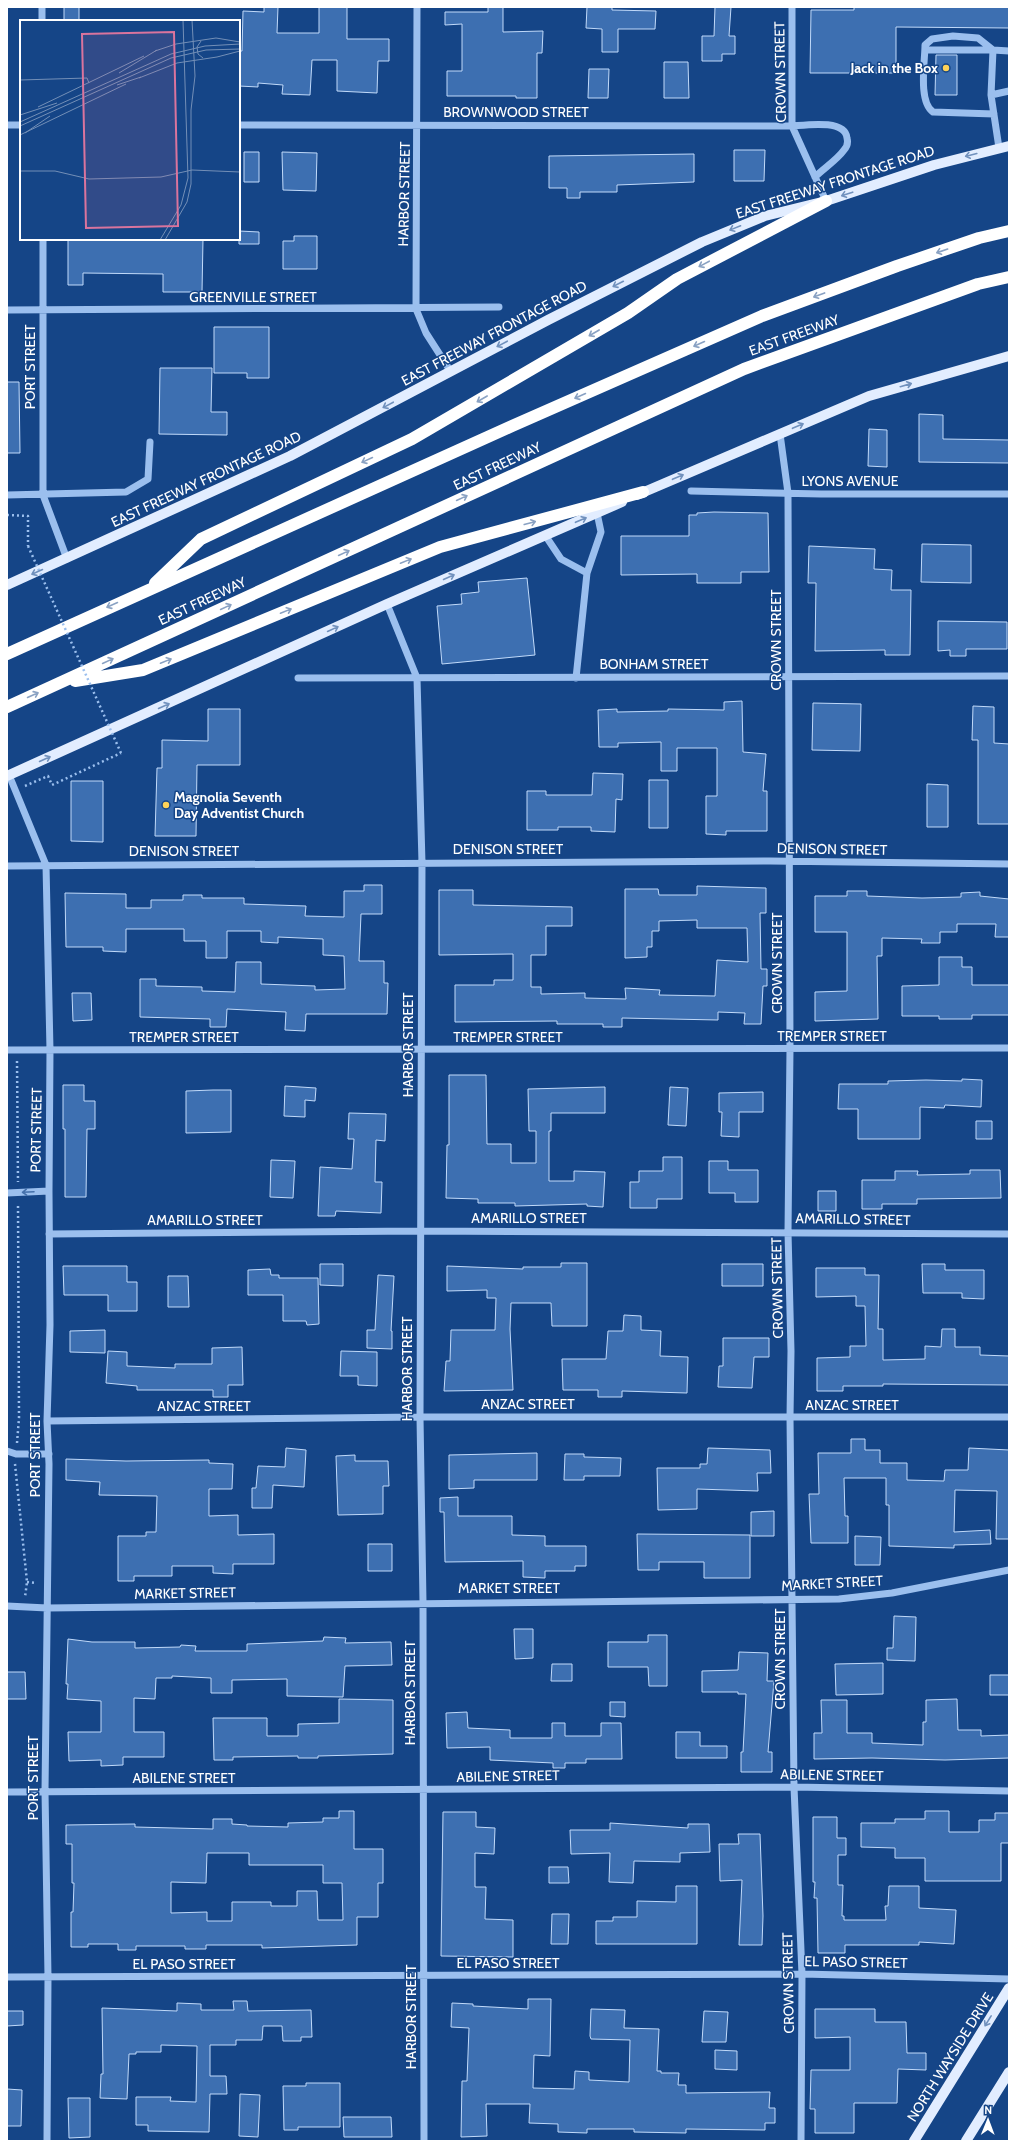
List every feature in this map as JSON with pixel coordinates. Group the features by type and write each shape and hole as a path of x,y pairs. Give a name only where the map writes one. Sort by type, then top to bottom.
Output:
{"highway":[{"path":"148,590 201,539 412,439 628,313 677,279 826,201"},
{"name":"EAST FREEWAY","path":"7,654 762,316 979,238 1009,231"},
{"name":"EAST FREEWAY","path":"7,707 744,369 978,284 1009,278"},
{"path":"60,683 142,670 440,547 642,492"}],"main road":[{"name":"EAST FREEWAY FRONTAGE ROAD","path":"7,585 67,559 290,456 452,372 548,320 702,242 764,216 826,201 934,165 1004,147"},
{"path":"8,776 387,604 642,492 877,393 1009,356"},
{"name":"NORTH WAYSIDE DRIVE","path":"914,2141 1009,1988"},
{"path":"966,2141 1009,2072"}],"street":[{"path":"42,7 42,20"},
{"name":"HARBOR STREET","path":"417,7 418,125 416,309 426,333 452,372"},
{"name":"CROWN STREET","path":"792,7 792,126 826,201"},
{"path":"993,50 978,38 953,36 932,39 925,45 924,98 930,110 933,112 994,114"},
{"path":"925,50 1009,51"},
{"path":"993,50 991,95 994,114 1004,147"},
{"path":"991,95 1009,91"},
{"name":"BROWNWOOD STREET","path":"240,125 792,126 823,124 839,127 845,131 847,137 846,148 815,177"},
{"path":"7,125 20,125"},
{"name":"PORT STREET","path":"43,240 43,495"},
{"name":"GREENVILLE STREET","path":"7,310 416,309 498,307"},
{"name":"CROWN STREET","path":"780,434 788,493 790,861 788,1232 791,1350 790,1417 794,1787 802,1974 801,2141"},
{"path":"7,495 126,492 148,479 150,442"},
{"name":"LYONS AVENUE","path":"691,491 1009,494"},
{"path":"43,495 67,559"},
{"path":"576,678 587,573 601,532 597,513"},
{"path":"545,535 561,559 587,573"},
{"name":"HARBOR STREET","path":"387,604 417,678 422,863 420,1417 423,1602 424,2141"},
{"name":"BONHAM STREET","path":"298,678 1009,676"},
{"name":"PORT STREET","path":"8,776 16,790 46,865 50,1050 48,1191 50,1325 47,1421 49,1454 45,1791 48,1977 47,2141"},
{"name":"DENISON STREET","path":"7,866 790,861 1009,864"},
{"name":"TREMPER STREET","path":"7,1050 421,1051 1009,1048"},
{"path":"7,1193 48,1191"},
{"name":"AMARILLO STREET","path":"49,1234 421,1231 1009,1234"},
{"name":"ANZAC STREET","path":"47,1421 420,1417 1009,1417"},
{"path":"7,1451 16,1454 49,1454"},
{"name":"MARKET STREET","path":"7,1606 47,1608 423,1602 839,1599 892,1593 1009,1570"},
{"name":"ABILENE STREET","path":"7,1792 794,1787 1009,1791"},
{"name":"EL PASO STREET","path":"7,1977 802,1974 1009,1979"}],"path":[{"path":"7,515 28,516 28,546 121,753 52,785 48,776 16,790"},
{"path":"17,1050 19,1418 15,1473 20,1495 27,1582 24,1606"}],"building":[{"path":"64,7 79,7 79,20 64,20"},
{"path":"264,7 278,7 277,33 319,33 319,7 347,7 347,39 389,39 389,61 378,61 377,93 337,91 337,60 312,60 310,95 282,94 283,85 258,83 258,87 240,86 240,51 242,51 243,11 264,12"},
{"path":"488,7 503,7 503,32 543,31 542,53 537,53 537,98 516,98 516,96 447,96 447,71 462,71 462,24 445,25 445,12 488,12"},
{"path":"587,7 612,7 612,10 656,11 655,29 618,29 618,52 602,52 602,29 586,28"},
{"path":"715,7 731,7 729,36 735,36 735,54 722,54 722,61 702,61 702,36 714,36"},
{"path":"854,7 1009,7 1009,28 896,27 896,73 810,73 811,10 854,10"},
{"name":"Jack in the Box","path":"936,55 957,55 957,95 935,95"},
{"path":"664,62 688,62 689,98 664,98"},
{"path":"589,69 609,69 608,98 588,98"},
{"path":"734,150 765,150 764,181 734,181"},
{"path":"244,152 259,152 259,182 244,182"},
{"path":"282,152 317,153 316,191 283,190"},
{"path":"694,154 694,182 617,185 617,192 580,192 580,198 567,198 567,188 549,188 549,156"},
{"path":"240,231 259,232 259,244 239,244"},
{"path":"294,236 317,236 317,269 283,269 283,241 294,241"},
{"path":"68,240 203,240 202,292 163,292 163,274 83,273 83,285 68,285"},
{"path":"214,327 269,327 269,378 247,378 247,373 214,373"},
{"path":"160,368 212,368 211,412 227,412 227,435 159,434"},
{"path":"7,382 19,382 20,453 7,453"},
{"path":"919,414 943,415 943,439 1009,440 1009,463 919,462"},
{"path":"869,429 887,430 887,467 868,466"},
{"path":"714,512 768,513 769,572 741,572 741,583 697,583 697,574 621,575 621,536 689,536 689,515"},
{"path":"922,544 971,545 971,583 921,582"},
{"path":"809,546 875,549 874,569 892,570 891,590 911,590 910,655 885,655 885,650 815,651 816,583 808,583"},
{"path":"527,578 535,655 442,664 437,606 462,604 461,594 479,592 478,582"},
{"path":"938,621 1007,622 1007,649 966,649 966,656 950,656 950,650 938,651"},
{"path":"742,701 743,752 766,754 763,791 767,791 767,831 726,831 726,835 706,834 706,796 717,796 717,748 677,748 677,771 661,771 661,742 618,743 618,747 599,747 598,710 617,709 617,712 668,711 668,709 724,710 724,702"},
{"path":"813,703 861,704 860,751 812,750"},
{"path":"973,706 994,707 994,743 1009,744 1009,824 978,824 978,740 972,740"},
{"path":"208,709 240,709 240,765 197,765 196,836 155,836 157,768 162,768 162,740 208,741"},
{"path":"593,773 623,774 622,800 616,799 615,832 591,831 591,827 558,827 558,830 527,830 527,791 546,791 546,795 592,795"},
{"path":"649,780 668,780 668,828 649,828"},
{"path":"71,781 103,781 103,842 71,841"},
{"path":"927,784 948,785 948,827 927,827"},
{"path":"364,885 382,885 382,914 361,914 359,961 384,961 384,983 388,983 387,1014 306,1014 305,1031 285,1030 286,1012 227,1009 226,1027 210,1027 210,1019 140,1017 140,979 156,979 156,986 202,987 202,991 235,992 236,962 261,962 261,984 315,986 315,990 345,989 344,956 323,955 323,939 278,937 278,943 261,942 261,931 227,931 227,958 206,958 206,941 184,941 184,929 126,929 126,952 103,951 103,947 66,947 65,893 126,894 126,908 151,908 151,900 183,900 183,895 202,895 202,898 244,898 244,904 306,906 305,916 344,917 344,891 364,891"},
{"path":"697,886 766,888 766,913 760,913 761,969 767,969 767,986 763,986 761,1024 744,1024 745,1013 718,1012 718,1020 622,1018 622,1027 603,1027 603,1024 557,1024 557,1021 455,1022 455,985 494,985 494,980 513,980 513,954 439,955 439,890 473,890 473,905 572,907 572,926 546,926 546,955 531,955 531,987 541,987 541,994 585,993 585,998 626,999 625,988 660,990 659,995 715,996 717,960 748,962 747,928 697,928 697,920 659,921 659,931 652,931 652,947 647,947 647,957 625,958 625,889 658,889 659,895 697,895"},
{"path":"847,891 867,891 867,896 922,898 961,897 961,893 980,892 980,896 1009,899 1009,937 995,937 996,924 957,924 957,932 940,932 940,943 921,943 922,939 882,938 882,956 877,956 878,1019 815,1021 815,992 847,991 847,932 815,932 815,896 847,896"},
{"path":"939,957 962,957 962,967 972,967 972,985 1009,985 1009,1015 972,1015 972,1019 939,1019 939,1016 902,1016 902,986 939,985"},
{"path":"72,993 91,993 92,1020 73,1021"},
{"path":"449,1075 486,1075 487,1144 511,1144 511,1163 536,1163 536,1131 529,1131 528,1089 605,1087 605,1113 551,1113 551,1131 549,1131 549,1181 574,1181 574,1171 605,1172 603,1207 587,1206 587,1204 515,1206 515,1203 478,1203 478,1199 446,1198 447,1145 449,1145"},
{"path":"962,1079 982,1080 981,1107 945,1105 944,1108 920,1107 920,1139 858,1139 858,1109 838,1109 839,1084 888,1084 888,1081 926,1080 962,1081"},
{"path":"63,1085 84,1085 84,1101 95,1101 95,1129 87,1129 86,1197 65,1197 65,1129 63,1129"},
{"path":"285,1086 316,1088 315,1101 305,1100 305,1117 284,1116"},
{"path":"670,1087 688,1088 686,1126 668,1125"},
{"path":"231,1090 231,1132 186,1133 186,1091"},
{"path":"763,1092 763,1112 739,1112 739,1137 721,1136 722,1112 719,1112 719,1093"},
{"path":"349,1113 386,1114 385,1141 376,1140 375,1182 382,1182 381,1213 336,1211 335,1216 318,1216 320,1167 352,1169 354,1139 348,1139"},
{"path":"976,1121 992,1121 992,1139 976,1139"},
{"path":"663,1157 682,1157 682,1199 657,1199 657,1208 630,1208 630,1182 639,1182 639,1171 663,1171"},
{"path":"271,1160 295,1161 293,1198 270,1197"},
{"path":"709,1161 728,1161 728,1170 758,1170 758,1202 735,1202 735,1193 709,1193"},
{"path":"970,1170 1000,1170 1001,1198 917,1199 917,1204 882,1204 882,1209 862,1209 862,1180 895,1180 895,1171 918,1171 917,1175 970,1174"},
{"path":"818,1191 836,1191 836,1211 818,1211"},
{"path":"561,1263 587,1263 587,1326 552,1326 551,1303 511,1303 510,1329 513,1390 444,1391 446,1361 450,1361 451,1330 495,1330 496,1298 487,1298 487,1290 447,1291 447,1266 523,1269 523,1267 561,1267"},
{"path":"320,1264 343,1264 343,1286 320,1285"},
{"path":"722,1264 763,1264 763,1286 722,1286"},
{"path":"922,1264 945,1264 945,1270 984,1270 984,1299 962,1298 962,1293 923,1293"},
{"path":"63,1266 127,1266 127,1282 137,1282 137,1311 108,1311 108,1295 64,1295"},
{"path":"816,1268 865,1268 865,1275 879,1275 878,1329 883,1329 883,1360 925,1359 925,1346 941,1347 942,1329 955,1329 955,1347 980,1347 980,1355 1009,1356 1009,1385 883,1384 883,1386 843,1386 843,1391 817,1391 817,1358 850,1357 850,1346 866,1346 865,1306 856,1306 856,1296 816,1297"},
{"path":"270,1269 271,1275 279,1275 279,1278 318,1278 319,1324 307,1325 306,1321 283,1321 283,1295 248,1295 248,1270"},
{"path":"378,1275 394,1276 391,1331 392,1349 367,1348 367,1330 375,1330"},
{"path":"168,1276 188,1276 189,1307 168,1307"},
{"path":"624,1315 641,1316 641,1330 661,1331 660,1356 688,1357 687,1393 622,1391 622,1397 598,1397 598,1390 563,1390 562,1359 606,1359 608,1331 623,1331"},
{"path":"105,1330 105,1353 70,1352 70,1331"},
{"path":"723,1338 769,1338 769,1357 754,1357 752,1388 718,1387 719,1366 723,1366"},
{"path":"242,1347 243,1385 228,1385 228,1397 213,1397 213,1390 137,1390 137,1386 106,1383 108,1351 127,1352 127,1366 175,1368 175,1364 212,1364 212,1348"},
{"path":"341,1351 377,1352 377,1386 358,1385 358,1376 340,1376"},
{"path":"851,1439 865,1439 865,1450 880,1450 880,1463 907,1463 907,1480 944,1481 945,1470 968,1470 969,1448 1009,1450 1009,1539 996,1539 997,1491 955,1490 954,1532 990,1530 991,1544 954,1545 954,1548 889,1546 889,1505 886,1505 886,1478 844,1478 845,1516 848,1516 848,1543 811,1543 809,1494 819,1494 818,1453 851,1453"},
{"path":"286,1448 306,1450 304,1487 273,1485 272,1508 252,1508 252,1488 256,1488 258,1466 285,1467"},
{"path":"708,1448 770,1450 771,1473 757,1473 758,1491 697,1489 697,1509 658,1510 657,1468 700,1468 700,1464 707,1464"},
{"path":"537,1453 537,1480 474,1480 474,1488 449,1489 449,1455"},
{"path":"565,1454 584,1454 584,1457 621,1458 620,1476 584,1476 584,1480 564,1480"},
{"path":"355,1455 355,1461 388,1461 389,1486 383,1486 383,1514 338,1515 336,1456"},
{"path":"66,1459 126,1461 209,1460 209,1463 233,1464 232,1489 209,1489 209,1516 238,1515 238,1535 274,1534 274,1564 233,1564 233,1574 213,1573 213,1566 172,1566 172,1576 134,1576 134,1581 118,1581 118,1536 146,1536 146,1532 156,1532 157,1496 99,1495 100,1482 66,1480"},
{"path":"458,1497 458,1516 512,1516 512,1535 545,1536 545,1546 586,1546 586,1566 575,1566 575,1571 545,1571 545,1578 523,1577 523,1561 445,1562 444,1512 440,1512 440,1498"},
{"path":"774,1511 774,1536 751,1536 751,1512"},
{"path":"637,1534 750,1535 750,1578 704,1578 704,1562 659,1562 659,1570 638,1570"},
{"path":"855,1536 881,1537 880,1565 855,1565"},
{"path":"368,1544 392,1544 392,1571 368,1571"},
{"path":"894,1616 916,1617 915,1661 887,1660 887,1648 893,1648"},
{"path":"514,1629 533,1629 533,1658 515,1659"},
{"path":"648,1635 667,1635 667,1686 649,1686 648,1667 608,1667 608,1642 648,1642"},
{"path":"324,1637 346,1638 345,1643 391,1642 392,1665 345,1666 343,1697 287,1696 287,1679 232,1680 232,1693 211,1693 211,1678 172,1676 172,1678 156,1678 155,1699 134,1698 134,1732 164,1732 164,1757 123,1757 123,1765 101,1766 101,1760 69,1761 68,1732 101,1732 101,1701 67,1699 68,1684 66,1684 68,1639 92,1642 135,1642 135,1648 180,1647 181,1645 196,1646 195,1651 247,1651 247,1644 323,1641"},
{"path":"739,1652 768,1653 767,1681 774,1681 768,1752 772,1752 772,1772 741,1772 741,1752 743,1752 746,1694 738,1694 738,1692 702,1692 702,1671 738,1670"},
{"path":"883,1663 883,1694 836,1695 835,1664"},
{"path":"552,1664 572,1664 572,1681 551,1681"},
{"path":"7,1672 25,1672 26,1699 7,1699"},
{"path":"990,1675 1009,1675 1009,1695 990,1695"},
{"path":"339,1699 393,1700 393,1754 318,1756 318,1758 298,1758 298,1756 233,1757 233,1760 214,1760 213,1718 267,1718 267,1736 298,1736 298,1724 339,1723"},
{"path":"957,1699 958,1730 981,1730 981,1736 1009,1735 1009,1758 945,1760 872,1758 814,1759 814,1733 822,1733 821,1700 847,1700 847,1733 872,1733 872,1743 923,1745 923,1722 926,1722 926,1700"},
{"path":"610,1702 625,1702 625,1717 610,1716"},
{"path":"467,1712 468,1728 510,1730 510,1738 552,1738 552,1723 565,1723 565,1736 601,1736 601,1723 621,1723 622,1759 586,1759 586,1763 565,1763 565,1768 553,1768 553,1763 490,1760 490,1747 447,1748 446,1713"},
{"path":"676,1732 700,1732 700,1746 727,1746 727,1758 676,1758"},
{"path":"339,1811 354,1811 354,1849 383,1849 383,1883 378,1883 378,1917 357,1917 357,1945 262,1948 262,1945 206,1945 206,1949 185,1949 185,1946 136,1946 136,1950 118,1950 118,1944 88,1944 88,1947 71,1947 71,1912 73,1912 74,1883 72,1883 72,1844 66,1844 66,1825 135,1824 135,1827 213,1829 213,1819 232,1819 232,1824 247,1826 288,1827 288,1823 323,1822 323,1818 339,1818","holes":["207,1853 249,1853 249,1865 323,1865 323,1883 342,1883 343,1920 318,1920 317,1891 297,1891 297,1906 271,1906 271,1902 232,1902 232,1921 207,1921 207,1912 171,1913 171,1882 206,1883"]},
{"path":"925,1811 949,1811 949,1832 979,1832 979,1820 995,1820 995,1813 1009,1813 1009,1843 1001,1843 1001,1881 925,1881 925,1858 895,1858 895,1848 861,1847 861,1823 895,1823 895,1819 925,1819"},
{"path":"443,1812 476,1812 476,1827 495,1828 494,1854 475,1853 475,1887 486,1887 485,1919 513,1920 513,1957 441,1956"},
{"path":"813,1817 837,1817 837,1838 846,1838 846,1855 838,1855 838,1885 843,1885 842,1916 844,1916 844,1920 886,1920 885,1906 888,1906 889,1886 919,1886 919,1908 956,1910 954,1944 919,1942 919,1945 845,1945 845,1953 818,1953 817,1898 814,1898 815,1882 813,1882"},
{"path":"610,1823 688,1828 688,1824 709,1824 710,1852 680,1853 680,1862 634,1861 633,1883 609,1882 610,1853 571,1854 570,1830 610,1830"},
{"path":"738,1834 760,1834 763,1916 762,1945 739,1945 742,1880 720,1881 719,1844 739,1844"},
{"path":"549,1867 568,1867 569,1883 549,1883"},
{"path":"676,1886 697,1886 697,1944 596,1944 596,1921 613,1921 613,1917 637,1917 637,1901 676,1902"},
{"path":"552,1914 569,1914 568,1944 551,1944"},
{"path":"528,1999 551,1999 550,2056 534,2055 533,2088 574,2089 575,2071 589,2072 589,2080 629,2082 630,2040 591,2039 590,2036 591,2009 625,2010 624,2028 659,2029 657,2071 661,2071 661,2073 679,2073 678,2085 686,2085 686,2093 770,2092 769,2108 775,2108 775,2123 765,2123 765,2130 686,2129 686,2133 634,2132 634,2129 587,2129 587,2133 558,2132 558,2124 529,2123 530,2104 486,2104 487,2136 461,2137 462,2081 467,2081 469,2028 451,2027 452,2003 473,2004 473,2006 528,2009"},
{"path":"233,2001 247,2001 248,2011 311,2010 312,2037 301,2037 301,2041 283,2041 282,2026 263,2026 262,2040 236,2040 236,2045 210,2045 210,2076 226,2076 227,2094 210,2094 209,2132 148,2131 148,2125 136,2125 136,2097 171,2097 170,2101 196,2102 197,2046 161,2045 161,2052 136,2052 136,2054 129,2054 127,2099 100,2098 101,2074 103,2074 102,2008 177,2011 177,2003 201,2004 201,2010 234,2010"},
{"path":"815,2009 875,2009 875,2022 906,2022 907,2053 926,2053 926,2070 898,2069 897,2103 854,2103 854,2133 815,2133 815,2109 810,2109 811,2070 850,2070 850,2037 815,2038"},
{"path":"7,2011 23,2011 23,2025 7,2026"},
{"path":"704,2011 728,2012 726,2042 702,2042"},
{"path":"715,2050 737,2051 737,2070 715,2069"},
{"path":"306,2083 340,2083 340,2127 298,2127 298,2130 284,2130 283,2086 306,2086"},
{"path":"7,2089 22,2090 21,2126 7,2126"},
{"path":"240,2094 260,2095 258,2137 239,2136"},
{"path":"68,2098 90,2098 90,2137 69,2138"},
{"path":"343,2117 391,2117 392,2137 344,2137"}],"place":[{"name":"Jack in the Box","path":"946,68"},
{"name":"Magnolia Seventh Day Adventist Church","path":"166,805"}]}
